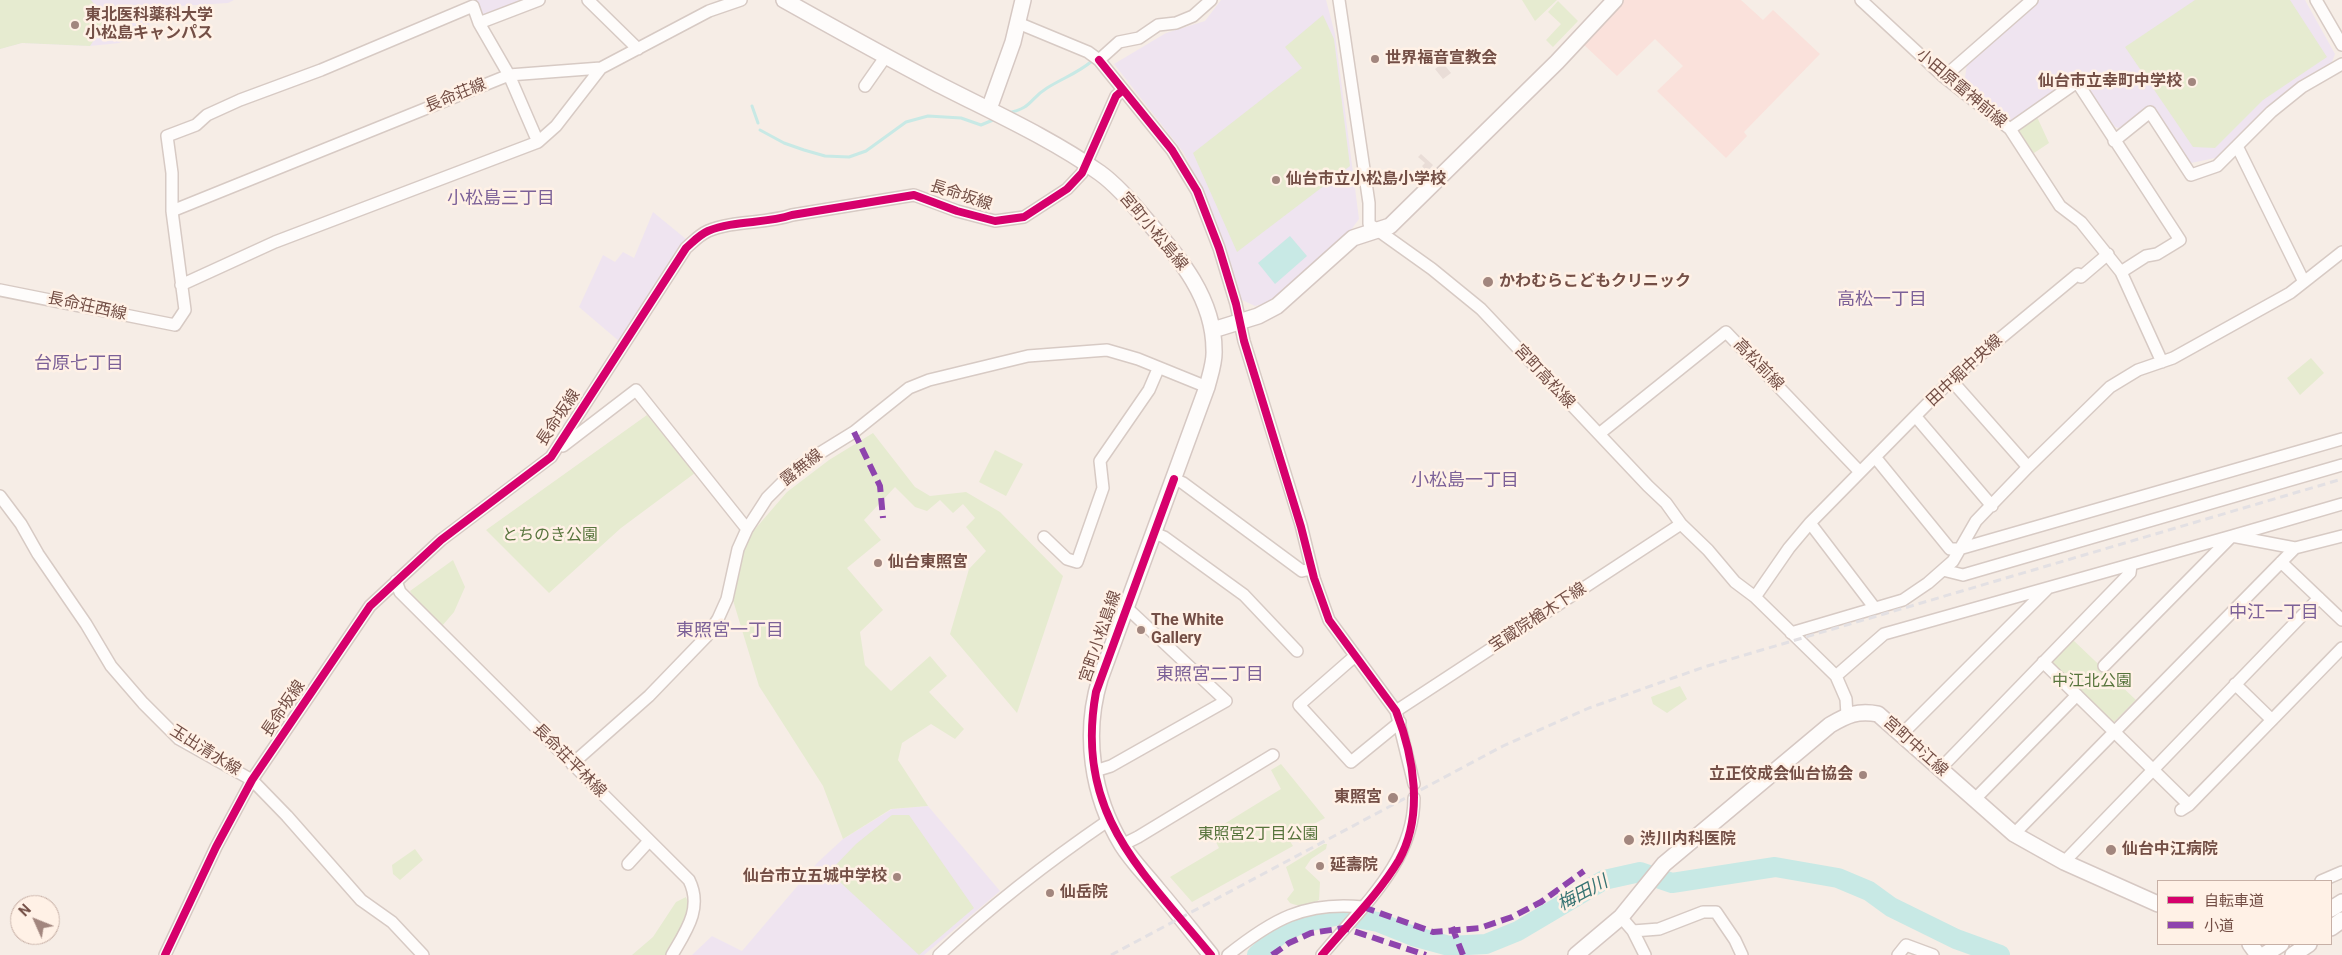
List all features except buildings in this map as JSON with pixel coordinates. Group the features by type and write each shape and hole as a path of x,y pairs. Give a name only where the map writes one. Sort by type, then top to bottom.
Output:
{"street":[{"path":"479,23 539,0"},
{"path":"588,0 638,49"},
{"name":"長命荘線","path":"172,211 509,75 601,68 709,11 741,0"},
{"name":"宮町小松島線","path":"784,0 886,56 989,109 1087,164 1117,188 1173,251 1196,286 1208,311 1213,330 1215,352 1207,387 1096,692 1091,734 1095,771 1109,820 1122,844 1211,955"},
{"path":"989,109 1018,23 1023,0"},
{"path":"1099,60 1119,42 1139,38 1158,25 1176,23 1193,16 1211,0"},
{"path":"1339,0 1369,203 1369,224 1376,230"},
{"path":"1213,330 1240,322 1277,306 1354,238 1390,226 1557,62 1615,0"},
{"name":"小田原雷神前線","path":"1861,0 1944,76 2010,130 2060,206 2081,222 2108,254"},
{"path":"1944,76 2032,0"},
{"path":"2316,0 2342,45"},
{"path":"538,142 509,75 479,23 474,6 207,115 196,125 167,136 172,173 172,211 181,285 211,273 275,242 538,142 556,126 601,68"},
{"path":"1018,23 1088,52 1099,60 1172,150 1196,191 1219,248 1244,341 1329,620 1398,716 1414,784"},
{"path":"865,86 886,56"},
{"path":"2114,141 2150,112 2191,175 2218,166 2271,112 2302,88 2342,64"},
{"path":"2010,130 2077,82 2180,240 2157,254 2146,256 2121,272"},
{"name":"長命坂線","path":"165,955 216,847 252,780 370,606 441,540 550,457 686,248 707,232 722,227 775,221 792,215 896,196 914,195 957,211 995,221 1024,217 1067,189 1082,173 1116,96 1123,90"},
{"path":"2237,146 2304,282"},
{"name":"宮町高松線","path":"1376,230 1432,269 1477,305 1598,434 1666,503 1681,524 1708,550 1735,582 1755,597 1836,676 1846,699 1847,715"},
{"path":"1791,632 1903,600 1953,561 1976,521 2110,387 2138,370 2173,358 2290,294 2342,252"},
{"path":"2108,254 2121,272 2162,362"},
{"name":"田中堀中央線","path":"1755,597 1789,548 1810,523 1968,365 2078,274 2082,277 2108,254"},
{"name":"長命荘西線","path":"0,290 175,326 184,310 181,285"},
{"name":"高松前線","path":"1598,434 1726,332 1860,472"},
{"name":"露無線","path":"572,764 649,696 706,637 718,619 727,599 738,549 747,529 767,498 799,466 854,432 909,388 929,380 1028,356 1107,350 1138,359 1158,369 1207,387"},
{"path":"1044,537 1067,559 1076,562 1103,488 1100,461 1149,390 1158,369"},
{"path":"1952,381 2028,467"},
{"path":"550,457 583,429 636,390 747,529"},
{"path":"1916,417 1992,506"},
{"path":"1875,458 1950,549 1959,549 2342,439"},
{"path":"1943,570 1962,575 2342,465"},
{"path":"1174,479 1183,483 1252,533 1302,572 1312,569"},
{"name":"玉出清水線","path":"0,496 86,624 111,666 143,703 179,739 252,780 287,816 361,900 392,922 424,955"},
{"path":"1836,676 1884,634 2342,504"},
{"path":"1810,523 1874,607"},
{"name":"宝蔵院楢木下線","path":"1355,656 1299,705 1351,762 1398,716 1681,524"},
{"path":"1154,533 1164,537 1244,595 1297,651"},
{"path":"2232,536 2294,548 2342,536"},
{"path":"2104,666 2232,536"},
{"path":"2014,834 2294,548"},
{"path":"2281,562 2342,620"},
{"path":"1940,769 2130,573 2131,565"},
{"name":"長命荘平林線","path":"396,581 400,592 689,880 695,892 693,912 672,955"},
{"path":"1902,734 2048,588"},
{"path":"2064,862 2319,598"},
{"path":"1095,771 1111,766 1226,701 1126,607"},
{"path":"2043,662 2152,769 2185,808 2342,648"},
{"path":"2235,684 2272,720"},
{"path":"1974,800 2077,695"},
{"name":"宮町中江線","path":"1621,917 1661,869 1830,726 1847,715 1864,711 1878,714 2014,834 2064,862 2157,904"},
{"path":"1122,844 1138,838 1274,755"},
{"path":"1322,955 1381,886 1401,854 1414,813 1414,798"},
{"path":"939,955 1020,884 1109,820"},
{"path":"628,864 649,841"},
{"path":"2323,880 2342,872"},
{"path":"1228,955 1257,934 1292,913 1328,906 1362,908"},
{"path":"1633,931 1659,930 1703,912 1716,912 1735,940 1742,955"},
{"path":"1576,955 1621,917 1633,931 1645,955"},
{"path":"1898,955 1906,945 1932,955"},
{"path":"2264,955 2279,945"},
{"path":"2293,955 2308,945"}],"shaded area":[{"name":"東北医科薬科大学 小松島キャンパス","path":"0,0 234,0 228,3 179,6 119,43 90,46 22,43 0,49"},
{"path":"476,0 518,0 518,1 483,16"},
{"name":"仙台市立小松島小学校","path":"1221,0 1326,0 1335,34 1359,219 1348,234 1269,302 1255,306 1238,298 1228,253 1210,206 1184,153 1114,64 1166,33 1205,21"},
{"path":"1621,0 1741,0 1763,20 1773,10 1820,54 1744,132 1747,136 1726,158 1657,91 1683,66 1655,39 1617,76 1582,43"},
{"name":"仙台市立幸町中学校","path":"2040,0 2305,0 2335,54 2332,62 2295,86 2264,110 2220,157 2191,163 2152,105 2123,129 2115,127 2078,75 2014,120 2006,120 1965,78 1967,63"},
{"path":"1443,63 1451,73 1443,79 1435,69"},
{"path":"1421,154 1433,165 1427,172 1422,166 1425,163 1418,157"},
{"path":"653,212 686,239 620,342 579,307 603,255 615,262 623,252 634,258"},
{"name":"仙台市立五城中学校","path":"928,806 1000,891 924,955 692,955 712,936 742,951 817,863 843,839 892,809"}],"green space":[{"name":"東北医科薬科大学 小松島キャンパス","path":"0,0 91,0 107,20 90,46 22,43 0,49"},
{"path":"1522,0 1557,0 1535,21"},
{"path":"2195,0 2290,0 2327,57 2263,100 2215,148 2193,147 2125,47"},
{"path":"1558,1 1578,21 1553,47 1546,40 1561,24 1548,12"},
{"path":"1323,15 1334,39 1350,166 1237,252 1193,153 1302,68 1285,47"},
{"path":"2037,117 2049,143 2034,153 2022,140 2019,130"},
{"path":"2311,358 2324,373 2300,395 2287,378"},
{"name":"とちのき公園","path":"647,415 695,473 621,528 549,593 486,530"},
{"path":"873,433 915,487 930,496 966,492 1000,512 1063,576 1017,713 950,634 969,569 986,551 966,527 975,518 963,504 953,513 940,500 927,511 915,507 895,487 864,520 881,540 847,568 883,610 860,632 865,665 891,691 930,656 947,676 929,692 964,729 955,739 931,724 902,743 898,760 928,806 891,809 843,839 823,786 759,686 732,597 738,560 749,536 787,492 829,460"},
{"path":"995,450 1023,464 1006,496 979,482"},
{"path":"453,560 465,587 454,612 442,626 415,599 410,591"},
{"name":"中江北公園","path":"2072,639 2136,700 2112,724 2049,663"},
{"path":"1680,686 1687,699 1667,713 1653,704 1651,697"},
{"name":"東照宮2丁目公園","path":"1281,764 1325,818 1288,838 1293,846 1192,902 1170,877 1219,848 1211,832 1281,789 1271,770"},
{"path":"892,815 909,815 974,908 919,955 829,872 856,844"},
{"path":"1327,844 1326,849 1311,859 1305,868 1320,882 1319,900 1312,904 1304,905 1290,903 1287,899 1294,890 1286,867"},
{"path":"415,849 423,860 400,880 393,874 392,865"},
{"path":"686,897 689,905 682,928 667,955 632,955 653,937 676,902"}],"water":[{"path":"1290,236 1307,256 1275,284 1258,263"}],"waterway":[{"path":"1007,113 1022,109 1041,92 1092,61"},
{"path":"752,106 758,123"},
{"path":"760,130 784,143 804,150 825,156 849,157 866,151 906,122 928,116 961,118 981,125 993,120"},
{"name":"梅田川","path":"1257,955 1278,936 1301,923 1340,915 1378,922 1413,936 1449,946 1486,944 1518,931 1604,880 1640,872 1672,883 1775,867 1838,878 1869,891 1891,907 1956,939 2000,955"}],"railway":[{"path":"1111,955 1503,746 1589,708 1704,667 2342,479"}],"marked path":[{"path":"854,432 880,486 883,518"},
{"path":"1363,907 1433,932 1480,928 1512,917 1541,902 1584,871"},
{"path":"1452,927 1463,955"},
{"path":"1272,955 1289,943 1311,933 1344,928 1426,955"}],"cycle path":[{"path":"1099,60 1172,150 1197,191 1219,248 1236,304 1244,341 1301,527 1314,578 1329,620 1396,711 1408,747 1414,786 1414,805 1407,843 1399,860 1382,885 1322,955"},
{"path":"165,955 216,847 252,780 370,606 441,540 551,457 686,248 708,231 728,225 771,220 914,195 957,211 995,221 1024,217 1067,189 1082,173 1116,96 1123,90"},
{"path":"1174,479 1096,692 1092,735 1095,772 1104,806 1119,837 1160,895 1211,955"}],"place":[{"name":"東北医科薬科大学 小松島キャンパス","path":"75,25"},
{"name":"世界福音宣教会","path":"1375,59"},
{"name":"仙台市立幸町中学校","path":"2192,82"},
{"name":"仙台市立小松島小学校","path":"1276,180"},
{"name":"かわむらこどもクリニック","path":"1488,282"},
{"name":"仙台東照宮","path":"878,563"},
{"name":"The White Gallery","path":"1141,630"},
{"name":"立正佼成会仙台協会","path":"1863,775"},
{"name":"東照宮","path":"1393,798"},
{"name":"渋川内科医院","path":"1629,840"},
{"name":"仙台中江病院","path":"2111,850"},
{"name":"延壽院","path":"1320,866"},
{"name":"仙台市立五城中学校","path":"897,877"},
{"name":"仙岳院","path":"1050,893"}],"district":[{"name":"小松島三丁目","path":"501,199"},
{"name":"高松一丁目","path":"1882,300"},
{"name":"台原七丁目","path":"79,364"},
{"name":"小松島一丁目","path":"1465,481"},
{"name":"中江一丁目","path":"2274,613"},
{"name":"東照宮一丁目","path":"730,631"},
{"name":"東照宮二丁目","path":"1210,675"}]}
